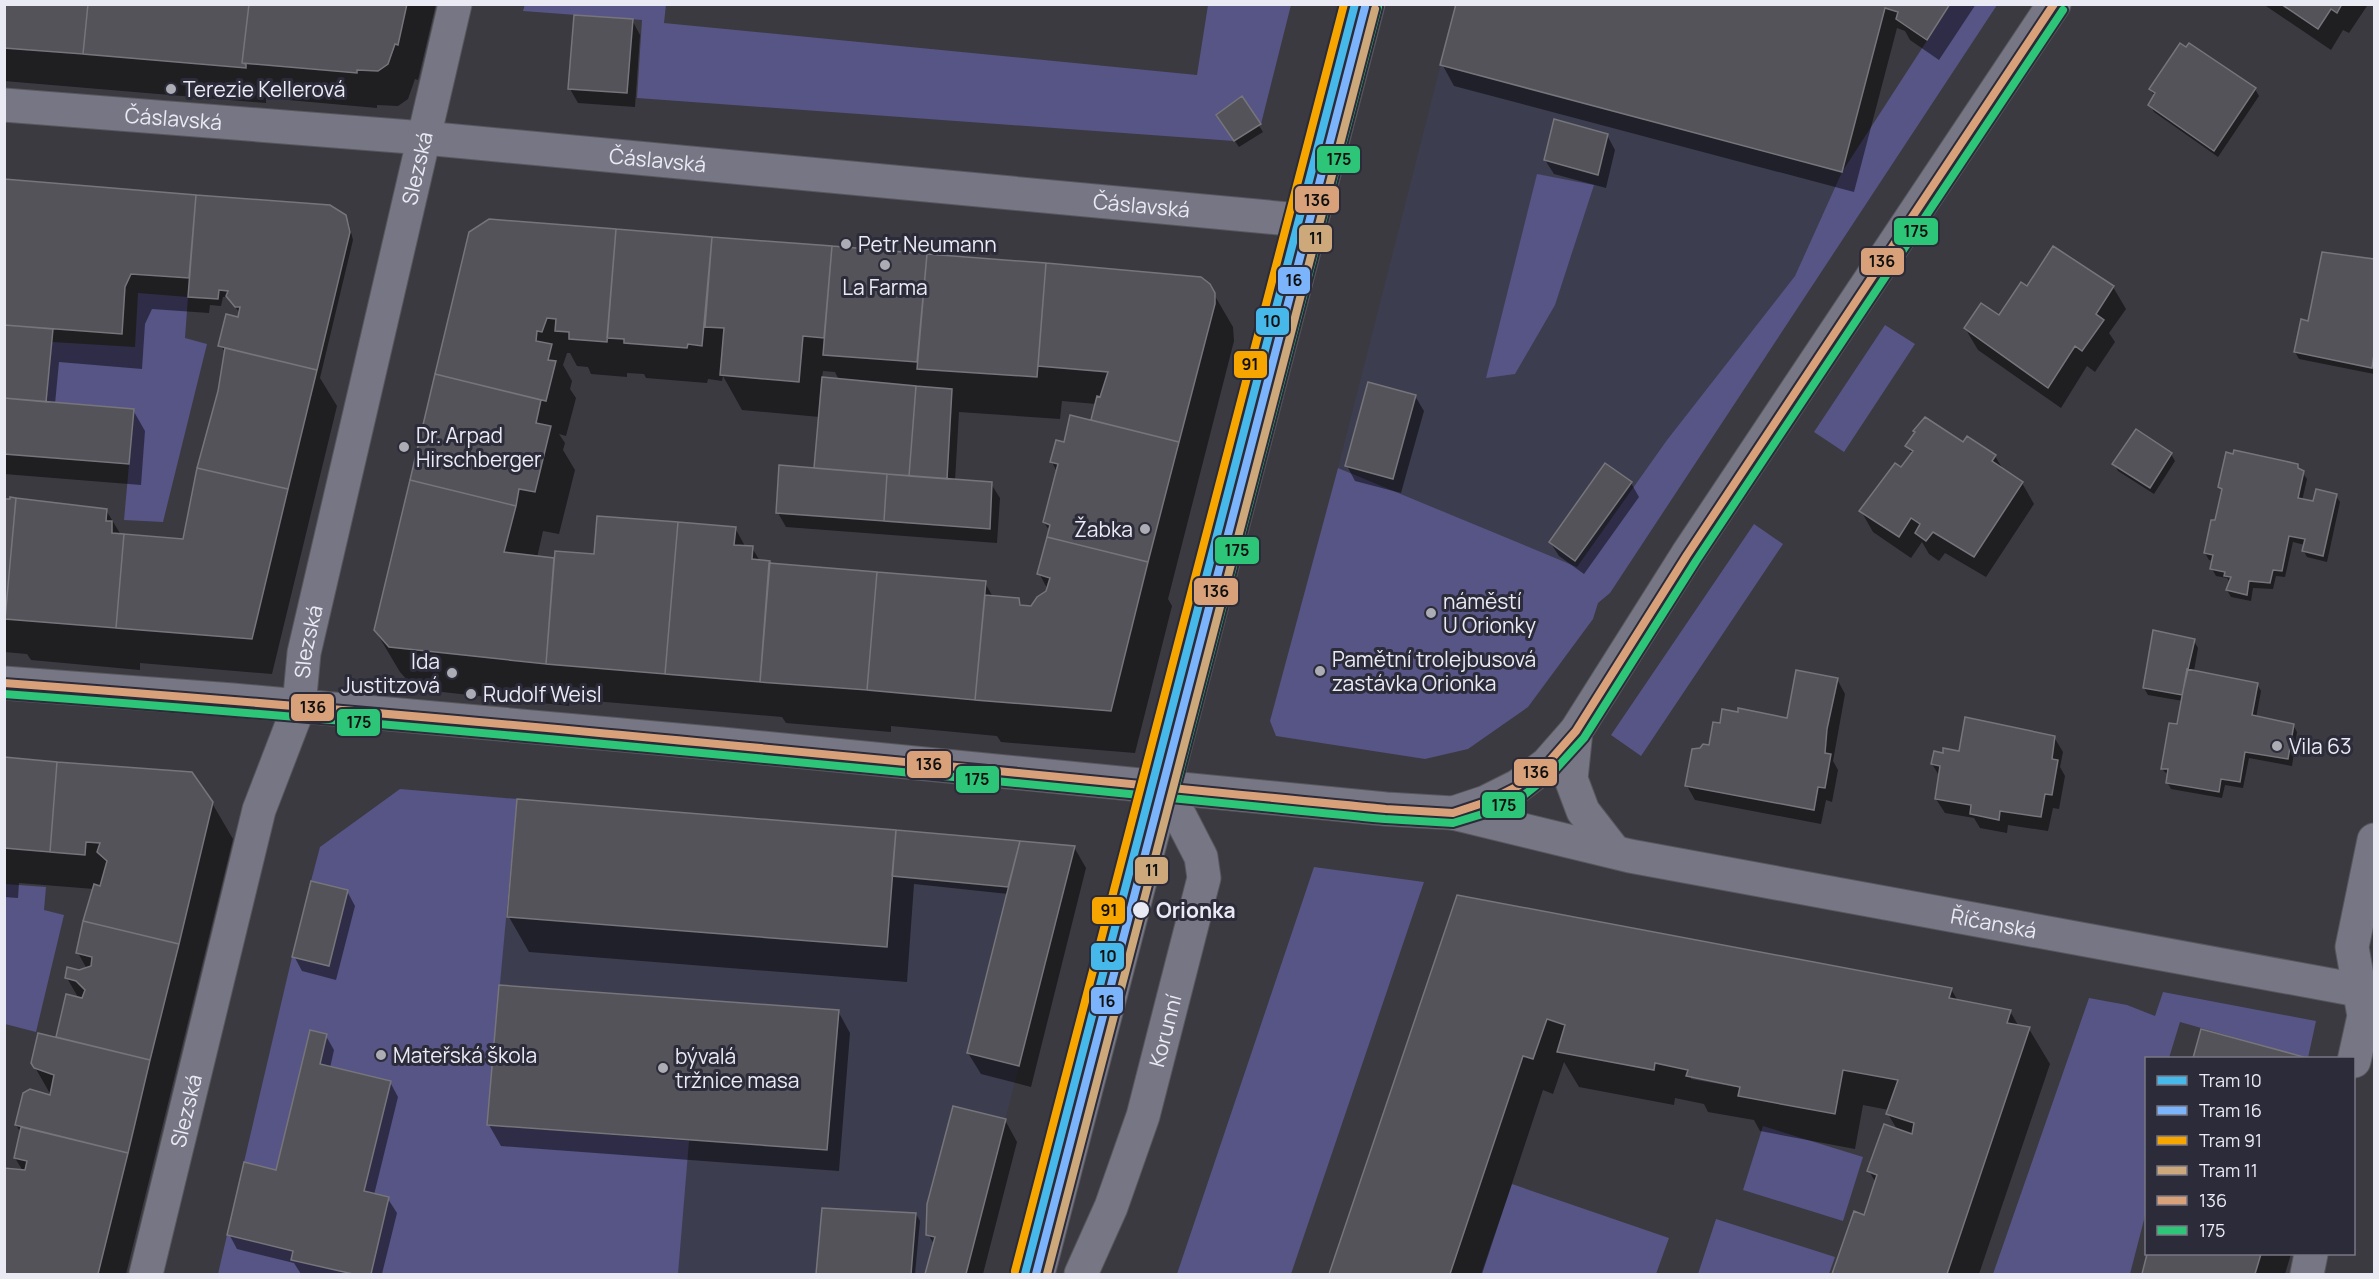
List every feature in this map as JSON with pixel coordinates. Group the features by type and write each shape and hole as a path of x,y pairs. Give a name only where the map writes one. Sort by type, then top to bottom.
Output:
{"street":[{"name":"Slezská","path":"146,1275 259,810 300,706 304,652 455,4"},
{"path":"1038,1275 1368,4"},
{"path":"1454,813 1518,786 1547,764 1576,731 1688,555 2054,4"},
{"name":"Čáslavská","path":"4,105 424,138 1310,221"},
{"name":"Říčanská","path":"4,683 300,706 1454,813 1630,856 2367,991"},
{"path":"1576,731 1571,779 1583,811 1614,851"},
{"name":"Korunní","path":"1081,1275 1114,1198 1143,1116 1204,878 1201,857 1165,787"},
{"path":"2355,1057 2367,991 2352,947 2374,840"},
{"path":"2307,1275 2311,1255"}],"shaded area":[{"path":"525,4 666,5 664,23 1197,75 1208,5 1291,5 1261,124 1241,97 1216,115 1234,141 637,98 642,20 523,11"},
{"path":"1456,5 1950,5 1927,40 1896,19 1898,12 1885,8 1842,172 1795,276 1667,440 1577,567 1338,468"},
{"name":"náměstí U Orionky","path":"1950,5 1997,5 1610,593 1598,603 1593,619 1528,707 1468,749 1425,759 1276,736 1270,721 1338,468 1577,567 1667,440 1795,276 1842,172"},
{"path":"1537,174 1594,185 1555,305 1515,374 1486,378"},
{"path":"138,293 188,297 185,338 207,344 163,522 124,520 134,409 46,402 52,342 135,347"},
{"path":"1885,325 1915,344 1844,452 1814,432"},
{"path":"1754,524 1783,544 1641,756 1611,735"},
{"path":"400,789 1075,846 966,1274 218,1274 320,847"},
{"name":"Mateřská škola","path":"400,789 517,799 487,1125 689,1141 678,1274 371,1274 389,1198 364,1191 390,1081 320,1064 327,1035 310,1030 276,1170 244,1162 292,957 347,890 311,881 320,847"},
{"path":"1314,867 1424,882 1291,1274 1177,1274"},
{"path":"5,884 46,887 44,910 64,915 36,1032 5,1024"},
{"path":"2163,992 2316,1021 2308,1057 2180,1022 2169,1057 2145,1057 2145,1216 2130,1274 1993,1274 2089,998 2127,1005 2155,1016"},
{"path":"1763,1126 1863,1157 1843,1221 1743,1190"},
{"path":"1512,1184 1669,1238 1656,1274 1481,1274"},
{"path":"1716,1219 1835,1257 1829,1274 1698,1274"},
{"path":"227,1235 293,1251 291,1259 354,1274 218,1274"}],"building":[{"path":"4,4 88,4 83,54 4,48"},
{"path":"88,4 249,4 242,63 246,64 246,68 83,54"},
{"path":"249,4 407,4 398,45 395,44 388,64 378,71 357,70 357,73 242,63"},
{"path":"1456,4 1950,4 1927,40 1896,19 1898,12 1885,8 1842,172 1440,65"},
{"path":"2281,4 2342,4 2337,13 2331,9 2318,29"},
{"path":"574,15 633,19 627,93 568,89"},
{"path":"2180,43 2186,47 2189,43 2256,88 2214,151 2148,105 2155,93 2149,89"},
{"path":"1242,96 1261,124 1234,141 1216,115"},
{"path":"1554,119 1608,134 1598,175 1544,160"},
{"path":"4,179 196,195 189,278 131,274 125,287 122,334 4,325"},
{"path":"196,195 330,205 346,215 350,232 317,370 218,346 226,314 238,317 240,307 235,307 226,296 228,291 219,290 218,299 188,297"},
{"path":"489,219 616,229 607,342 569,339 569,332 555,331 556,319 547,318 542,332 537,331 536,341 552,344 548,360 556,361 546,401 435,374 469,232"},
{"path":"616,229 712,237 702,346 688,344 687,348 624,343 624,339 607,338"},
{"path":"712,237 832,246 824,338 803,336 799,382 720,375 724,328 705,327"},
{"path":"832,246 927,254 917,362 823,355"},
{"path":"2053,246 2114,286 2096,314 2104,320 2082,351 2075,346 2048,388 1964,328 1981,303 1999,315 2021,282 2027,286"},
{"path":"2322,252 2374,259 2372,368 2294,352 2301,319 2308,321"},
{"path":"927,254 1046,263 1037,377 917,369"},
{"path":"1046,263 1201,277 1210,284 1215,293 1215,304 1179,442 1091,420 1097,396 1100,397 1108,372 1038,366"},
{"path":"4,325 53,329 46,402 4,398"},
{"path":"225,348 317,370 288,489 197,468 218,391"},
{"path":"435,374 541,400 536,423 551,426 535,492 519,489 516,506 410,480"},
{"path":"822,377 916,386 909,476 814,468"},
{"path":"1368,382 1416,395 1393,479 1345,466"},
{"path":"916,386 952,389 947,479 909,476"},
{"path":"4,398 134,409 129,464 4,454"},
{"path":"1070,415 1179,442 1148,562 1047,537 1050,525 1043,522 1058,464 1050,462 1056,440 1064,442"},
{"path":"1925,417 1963,442 1967,436 1996,455 1992,461 2023,482 1974,557 1933,532 1926,541 1915,533 1920,524 1911,518 1899,537 1859,511 1895,463 1901,467 1913,451 1905,446 1915,432 1913,431"},
{"path":"2136,429 2172,453 2150,488 2112,464"},
{"path":"2234,450 2298,464 2298,468 2304,471 2298,498 2313,501 2316,489 2337,494 2323,556 2302,551 2305,539 2289,536 2282,571 2273,570 2270,583 2249,581 2247,595 2226,590 2231,577 2224,576 2225,572 2210,569 2213,555 2204,553 2211,520 2215,520 2222,489 2218,487 2226,452 2233,454"},
{"path":"1605,463 1632,482 1575,561 1549,542"},
{"path":"779,465 887,474 884,521 776,513"},
{"path":"197,468 288,489 252,639 116,628 124,534 183,539"},
{"path":"887,474 992,482 990,529 884,521"},
{"path":"410,480 516,506 504,552 554,558 546,664 389,647 374,630"},
{"path":"10,497 16,498 5,619 4,499 10,499"},
{"path":"16,498 107,509 106,521 112,521 112,533 124,534 116,628 5,619"},
{"path":"597,516 678,522 665,674 546,664 555,551 594,554"},
{"path":"678,522 736,527 734,545 753,546 752,559 770,561 760,682 665,674"},
{"path":"1047,537 1148,562 1111,711 975,700 985,595 1019,598 1020,605 1031,606 1037,597 1046,591 1050,578 1037,574"},
{"path":"769,563 877,572 867,690 760,682"},
{"path":"877,572 986,581 975,700 867,690"},
{"path":"2153,630 2195,639 2182,695 2143,688"},
{"path":"2187,669 2258,683 2252,715 2294,724 2288,759 2245,752 2240,782 2221,779 2219,792 2166,783 2168,769 2161,769 2169,723 2177,724"},
{"path":"1796,670 1838,678 1827,729 1825,753 1831,754 1825,788 1818,787 1814,810 1685,786 1692,749 1700,748 1703,744 1709,745 1713,722 1720,723 1722,709 1738,712 1738,708 1787,718"},
{"path":"1965,717 2055,736 2052,759 2058,760 2052,795 2045,794 2041,817 2000,811 1999,820 1970,814 1971,805 1935,799 1940,766 1931,764 1934,751 1943,753 1943,748 1959,751"},
{"path":"4,757 57,762 50,852 4,848"},
{"path":"57,762 192,772 213,802 179,944 83,921 94,884 100,886 107,861 97,852 100,843 86,842 85,855 50,852"},
{"path":"517,799 896,830 887,947 507,917"},
{"path":"896,830 1020,841 1008,887 892,876"},
{"path":"1020,841 1075,846 1019,1066 967,1053"},
{"path":"311,881 348,890 329,966 292,957"},
{"path":"1457,895 1952,988 1949,998 2011,1010 2007,1023 2030,1027 1947,1274 1832,1274 1854,1211 1864,1215 1877,1175 1867,1171 1884,1124 1912,1134 1914,1123 1886,1114 1898,1080 1843,1070 1835,1114 1738,1096 1740,1087 1686,1076 1688,1070 1655,1063 1654,1070 1557,1052 1565,1025 1547,1019 1533,1059 1523,1056 1450,1274 1329,1274"},
{"path":"83,921 179,944 150,1060 56,1037 66,994 82,998 85,990 76,981 65,978 67,967 79,970 91,966 92,957 76,953"},
{"name":"bývalá tržnice masa","path":"499,985 839,1010 827,1150 487,1125"},
{"path":"2201,1029 2304,1057 2193,1057"},
{"path":"310,1030 327,1034 320,1064 391,1081 364,1191 389,1197 371,1274 353,1274 291,1260 293,1251 227,1235 244,1162 276,1170"},
{"path":"38,1033 150,1060 128,1153 15,1125 23,1093 30,1089 50,1095 54,1075 34,1068 31,1063"},
{"path":"953,1106 1006,1119 966,1274 925,1274 935,1237 926,1235 927,1204"},
{"path":"21,1127 128,1153 98,1274 4,1274 4,1168 25,1170 27,1161 14,1158"},
{"path":"822,1208 916,1213 911,1274 816,1274"},
{"path":"2147,1255 2261,1255 2255,1274 2142,1274"}],"tram line":[{"name":"91","path":"1015,1271 1344,4"},
{"name":"10","path":"1025,1274 1355,4"},
{"name":"16","path":"1036,1274 1365,7"},
{"name":"11","path":"1047,1274 1375,9"}],"transit line":[{"name":"136","path":"1165,787 1368,4"},
{"name":"136","path":"4,683 523,726 1386,809 1453,813 1486,802 1518,786 1547,764 1576,731 1687,555 2054,4"},
{"name":"175","path":"1175,790 1378,7"},
{"name":"175","path":"4,694 522,737 1385,819 1453,823 1489,812 1524,795 1553,772 1584,738 1696,561 2063,10"}],"place":[{"name":"Terezie Kellerová","path":"171,89"},
{"name":"Petr Neumann","path":"846,244"},
{"name":"La Farma","path":"885,265"},
{"name":"Dr. Arpad Hirschberger","path":"404,447"},
{"name":"Žabka","path":"1145,529"},
{"name":"náměstí U Orionky","path":"1431,613"},
{"name":"Pamětní trolejbusová zastávka Orionka","path":"1320,671"},
{"name":"Ida Justitzová","path":"452,673"},
{"name":"Rudolf Weisl","path":"471,694"},
{"name":"Vila 63","path":"2277,746"},
{"name":"Orionka","path":"1141,910"},
{"name":"Mateřská škola","path":"381,1055"},
{"name":"bývalá tržnice masa","path":"663,1068"}]}
